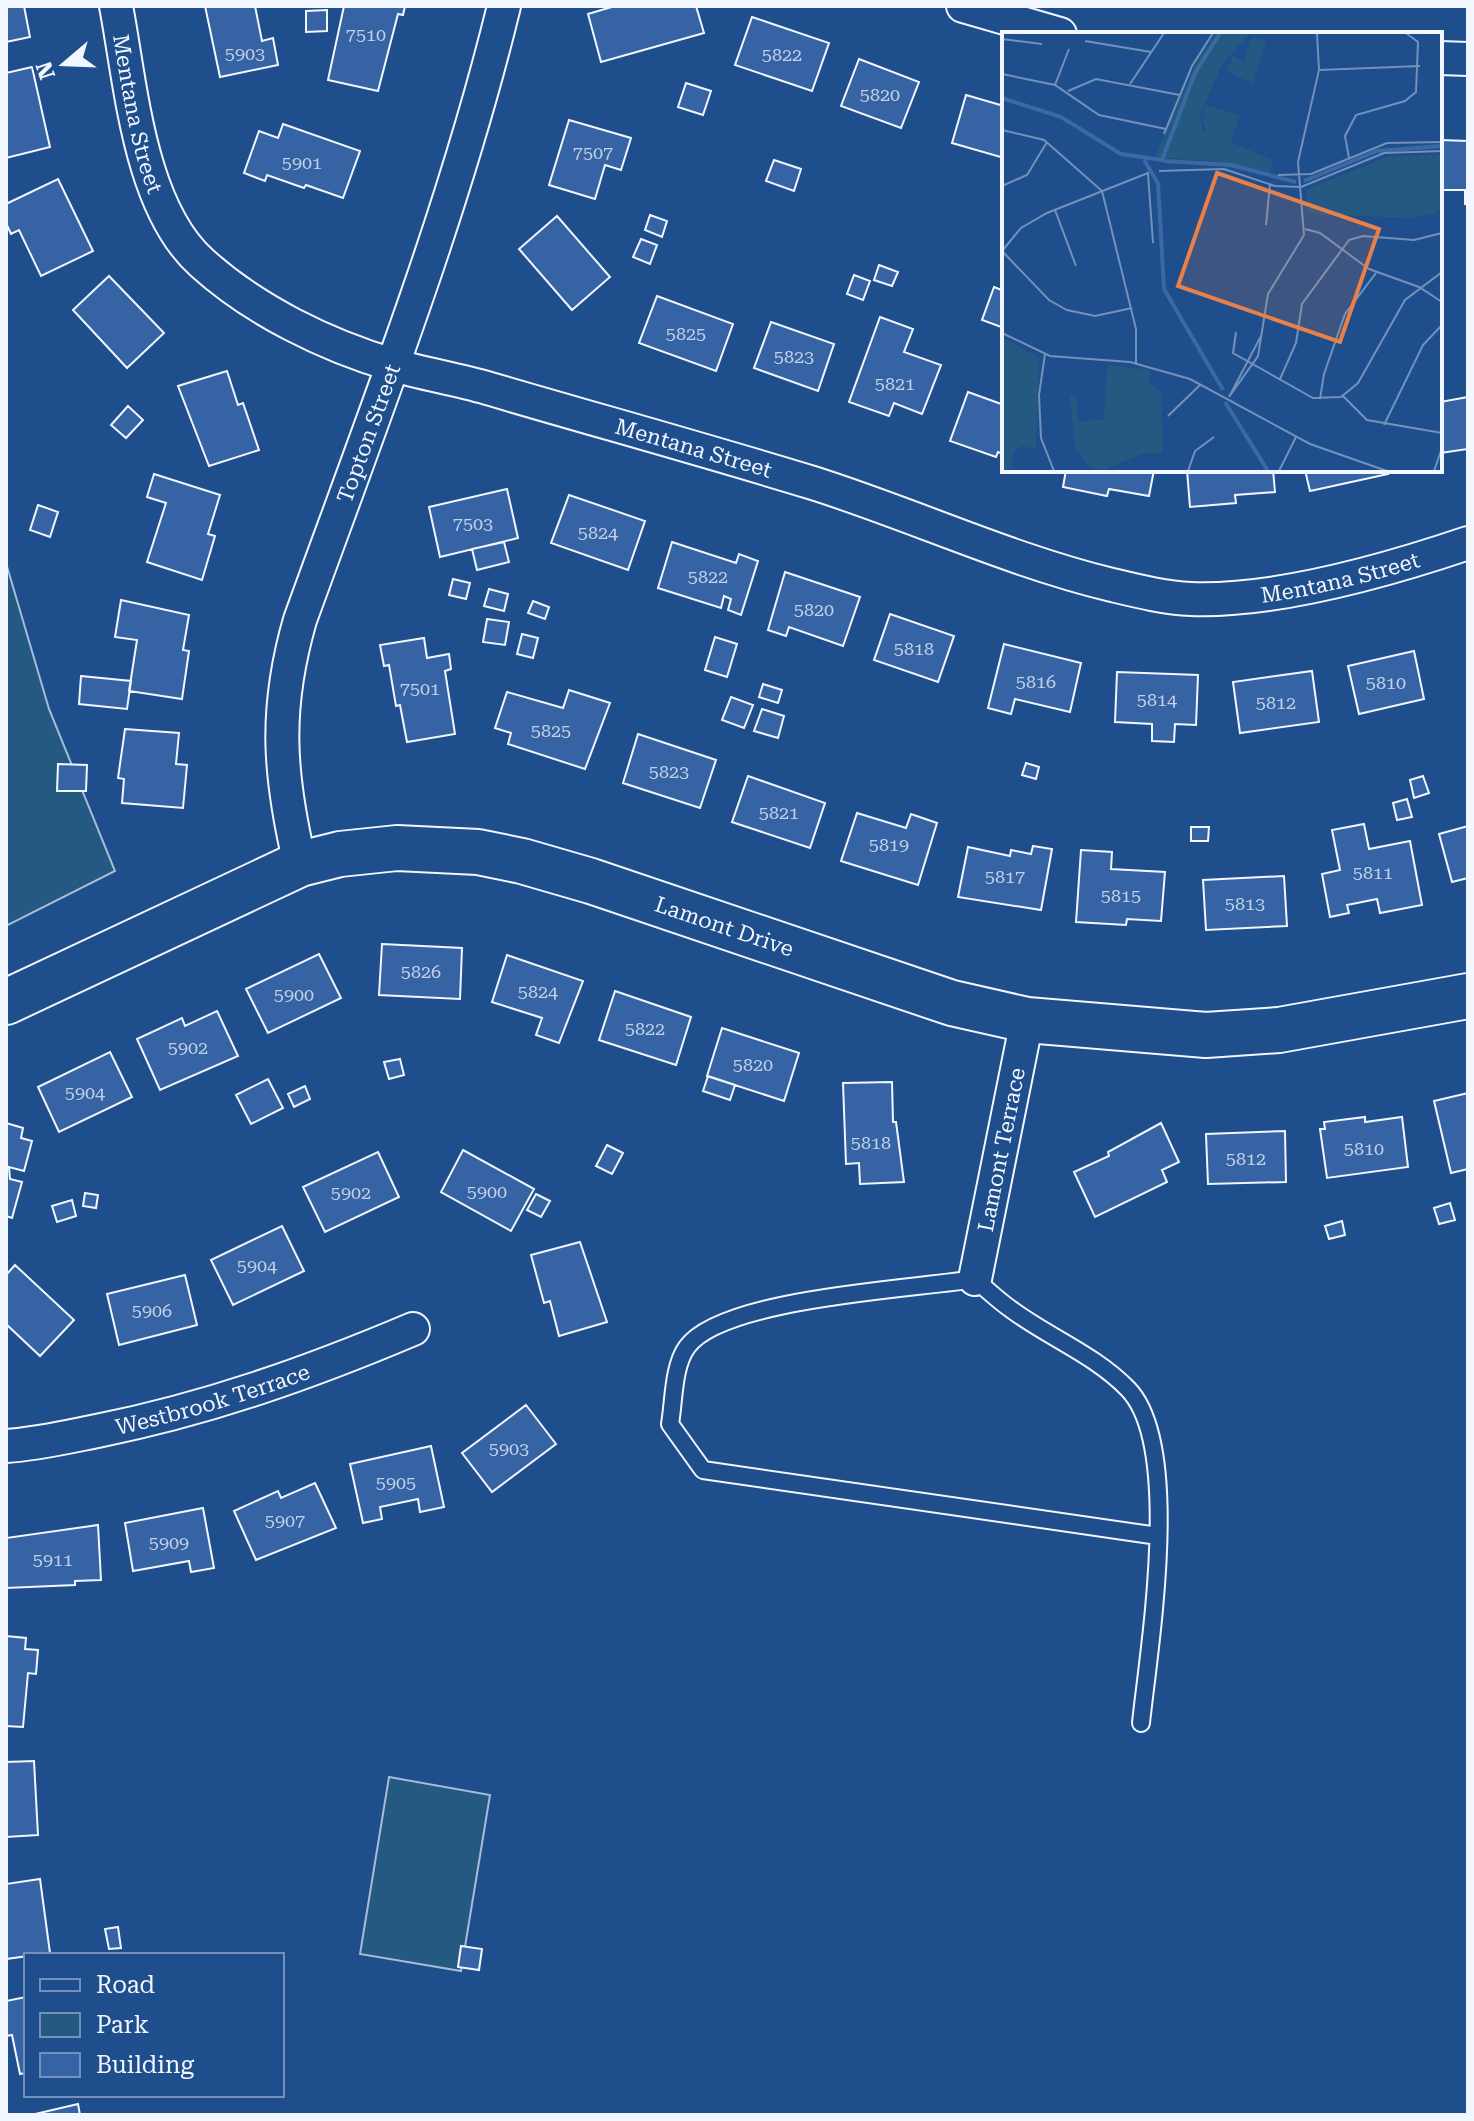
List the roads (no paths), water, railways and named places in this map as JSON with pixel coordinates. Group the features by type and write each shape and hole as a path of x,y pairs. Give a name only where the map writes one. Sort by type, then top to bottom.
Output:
{"street":[{"name":"Mentana Street","path":"116,6 146,160 180,239 202,263 255,303 319,336 392,365 480,386 816,484 1064,573 1138,591 1191,599 1250,594 1364,575 1468,543"},
{"name":"Topton Street","path":"300,864 285,797 281,753 286,670 300,620 392,365 481,97 504,6"},
{"path":"963,6 1053,32"},
{"path":"1442,58 1468,59"},
{"name":"Lamont Drive","path":"6,1002 300,864 340,854 397,848 478,852 522,861 952,1003 1027,1020 1206,1035 1279,1030 1468,996"},
{"name":"Lamont Terrace","path":"975,1279 1027,1020"},
{"name":"Westbrook Terrace","path":"6,1446 126,1425 240,1396 305,1374 413,1329"}],"lane":[{"path":"1141,1723 1158,1536 1155,1451 1143,1411 1130,1390 1094,1360 1012,1311 975,1279 796,1303 712,1327 688,1346 680,1366 670,1424 703,1470 1158,1536"}]}
